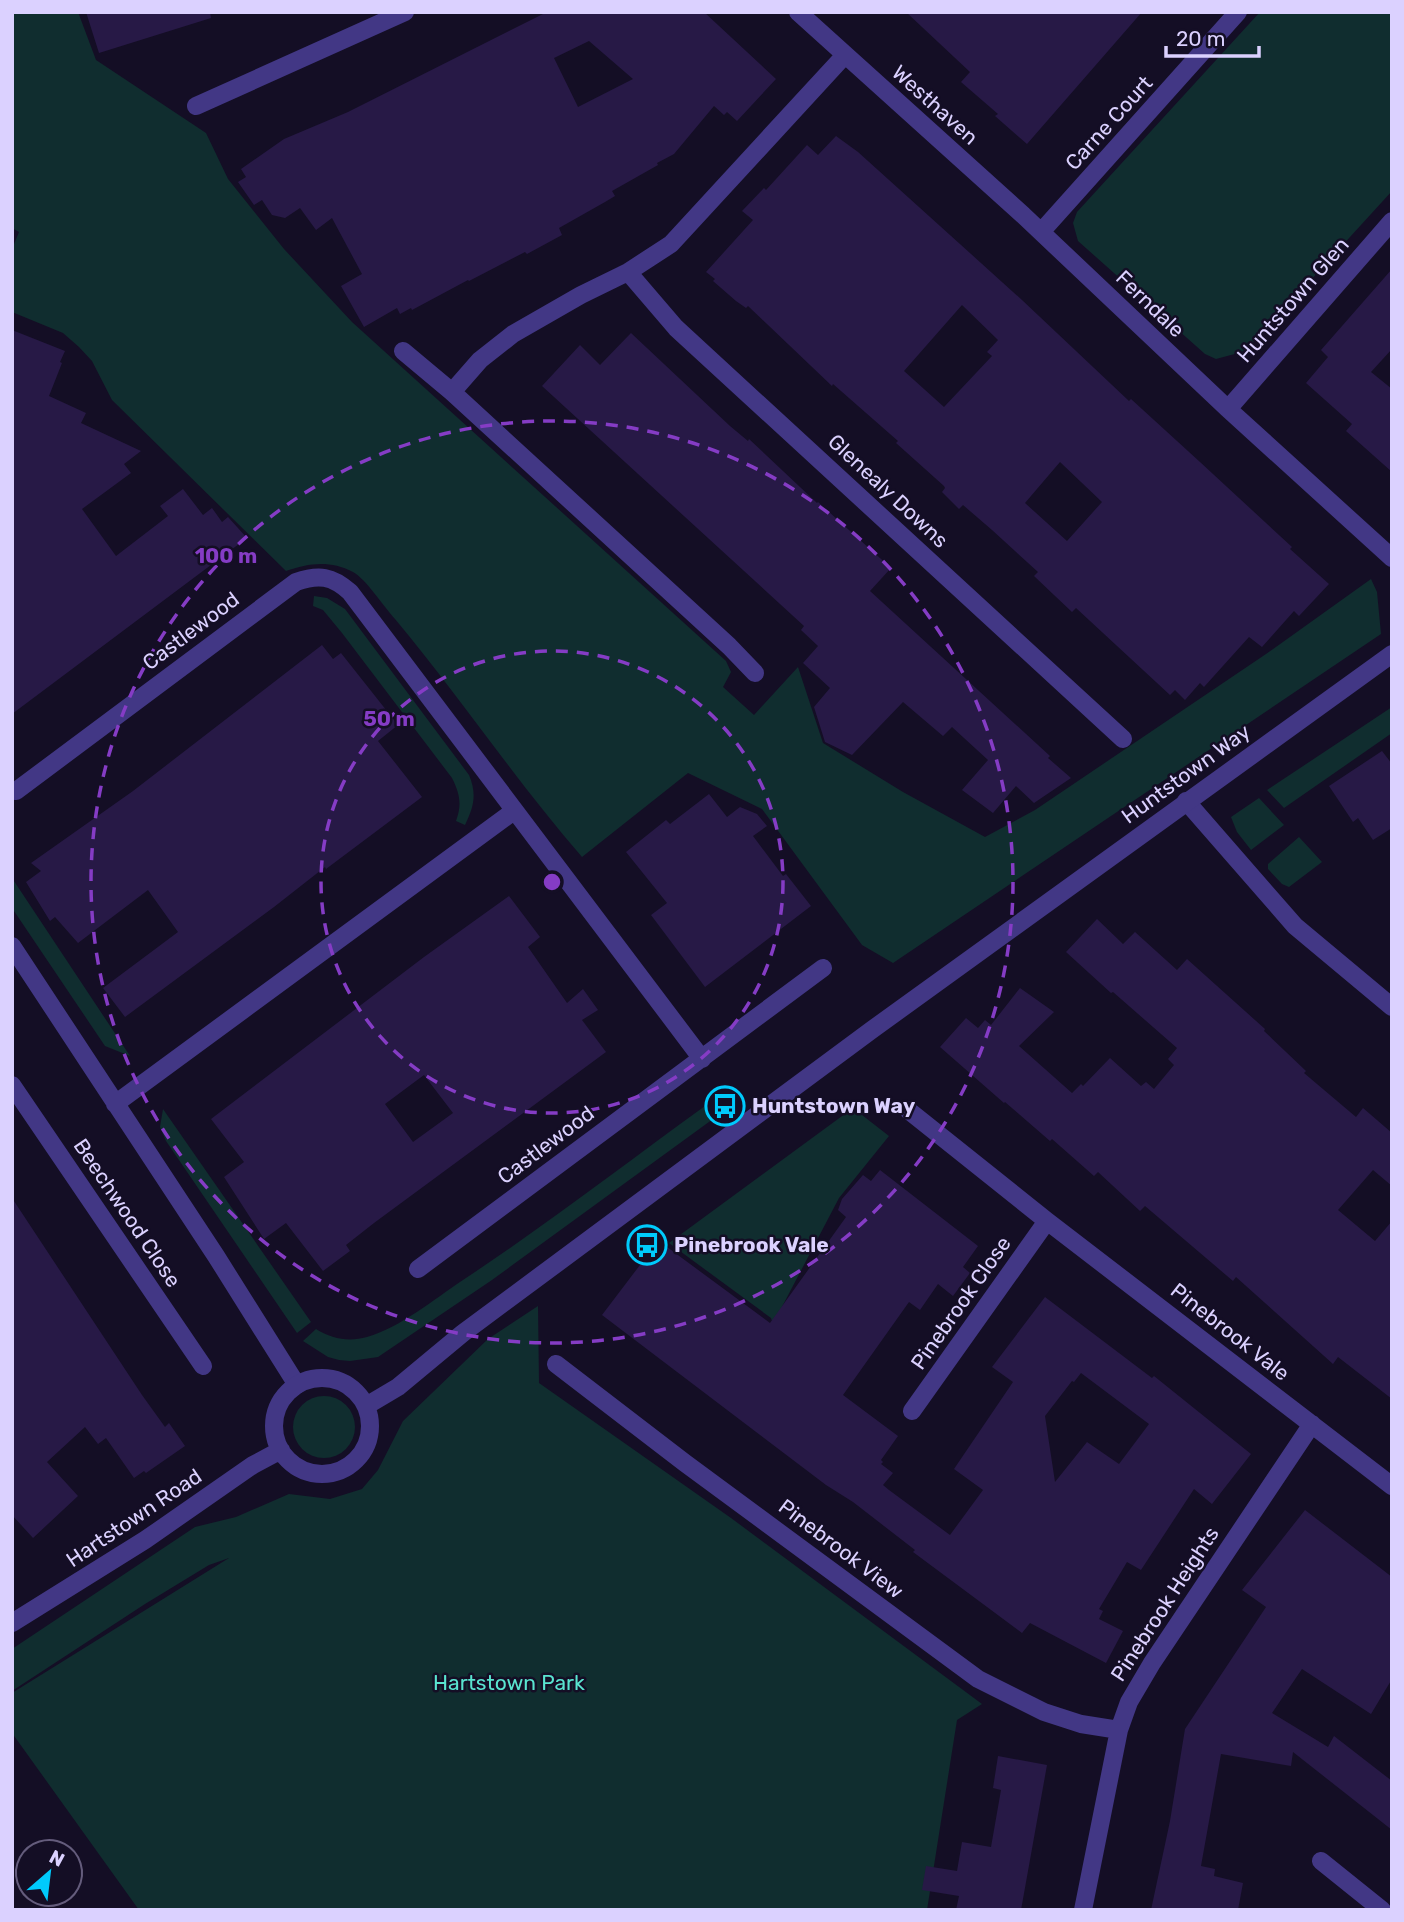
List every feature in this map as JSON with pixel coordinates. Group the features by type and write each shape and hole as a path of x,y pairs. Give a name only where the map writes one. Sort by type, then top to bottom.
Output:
{"street":[{"path":"196,106 405,12"},
{"name":"Westhaven","path":"798,12 1041,232"},
{"name":"Carne Court","path":"1041,232 1238,12"},
{"path":"452,392 481,360 513,334 628,272 671,244 845,55"},
{"name":"Huntstown Glen","path":"1228,409 1392,221"},
{"name":"Ferndale","path":"1041,232 1228,409 1392,558"},
{"name":"Glenealy Downs","path":"628,272 676,328 1123,739"},
{"path":"403,351 452,392 729,646 755,673"},
{"name":"Castlewood","path":"16,791 296,582 324,576 339,582 350,592 702,1059"},
{"name":"Huntstown Way","path":"366,1406 398,1387 518,1292 1186,801 1392,653"},
{"path":"1186,801 1294,926 1392,1007"},
{"path":"115,1104 514,811"},
{"path":"12,946 216,1256 297,1385"},
{"name":"Castlewood","path":"418,1269 823,968"},
{"name":"Beechwood Close","path":"12,1085 204,1366"},
{"name":"Pinebrook Vale","path":"908,1110 1047,1221 1392,1486"},
{"name":"Pinebrook Close","path":"912,1411 1047,1221"},
{"name":"Pinebrook View","path":"556,1364 685,1463 978,1679 1044,1712 1081,1724 1119,1730"},
{"path":"312,1379 336,1380 357,1392 366,1406 370,1419 370,1434 357,1460 345,1469 331,1474 309,1472 290,1462 281,1450 275,1436 274,1422 278,1407 297,1385 312,1379"},
{"name":"Pinebrook Heights","path":"1083,1910 1119,1730 1129,1702 1152,1662 1312,1424"},
{"name":"Hartstown Road","path":"12,1623 145,1540 254,1465 281,1450"},
{"path":"1321,1861 1382,1910"}],"green space":[{"path":"12,12 78,12 96,60 206,133 228,179 284,249 352,322 726,661 731,672 723,687 754,715 798,667 823,743 903,792 985,837 1035,810 1266,654 1371,579 1377,592 1381,634 893,963 862,945 762,809 688,773 582,857 364,581 353,572 328,564 303,566 286,571 112,400 92,361 79,347 63,333 12,312 12,249 19,232 12,228"},
{"path":"1260,12 1392,12 1392,191 1256,340 1242,352 1216,359 1205,354 1078,241 1073,223 1077,212"},
{"path":"314,596 327,598 345,609 469,775 473,800 465,825 456,821 459,800 452,778 342,633 323,610 313,606"},
{"path":"1392,707 1392,733 1284,808 1267,790"},
{"path":"1259,798 1284,825 1251,850 1237,832 1231,817"},
{"path":"1299,837 1322,862 1289,887 1282,884 1268,869 1268,864"},
{"path":"12,878 130,1056 105,1046 12,908"},
{"path":"705,1106 713,1119 492,1280 378,1357 339,1360 328,1357 303,1341 316,1329 341,1339 360,1339 404,1320 525,1238"},
{"path":"853,1108 889,1136 839,1198 773,1324 771,1318 669,1243"},
{"path":"163,1109 311,1322 297,1333 166,1141 160,1127"},
{"name":"Hartstown Park","path":"538,1306 539,1383 731,1518 982,1704 957,1720 927,1910 139,1910 12,1733 12,1693 229,1558 209,1565 145,1604 12,1691 12,1649 195,1527 236,1517 289,1494 330,1499 362,1489 378,1470 403,1421 488,1339"},
{"path":"324,1396 336,1398 346,1405 353,1415 353,1439 346,1449 336,1456 324,1458 312,1456 302,1449 295,1439 293,1427 295,1415 302,1405 312,1398"}],"building":[{"path":"86,12 210,12 211,18 99,53"},
{"path":"547,12 704,12 776,79 737,121 714,106 674,154 612,191 615,196 559,228 562,235 412,310 411,308 400,314 397,308 364,327 341,286 362,274 332,218 316,230 300,208 285,218 272,215 262,200 254,205 238,182 246,177 241,169 284,139 348,112","holes":["589,41 633,79 578,107 554,58"]},
{"path":"906,12 1142,12 1027,144 961,82 970,72"},
{"path":"836,136 858,152 1129,401 1131,399 1200,462 1329,584 1299,616 1294,611 1262,647 1249,637 1204,687 1200,683 1185,700 1175,690 1170,695 1076,608 1072,612 1034,576 1038,572 992,530 963,505 959,509 942,492 944,486 896,443 898,441 833,384 832,386 748,306 746,308 736,301 706,272 753,220 742,211 764,188 766,190 807,145 818,155","holes":["962,305 998,340 987,352 992,356 944,407 904,371","1060,462 1102,502 1067,541 1025,503"]},
{"path":"1392,269 1392,349 1371,372 1392,389 1392,472 1346,431 1352,424 1306,383 1328,357 1321,350"},
{"path":"12,330 65,351 49,396 86,413 81,423 141,451 124,464 131,473 82,509 116,556 168,516 160,506 183,489 203,515 212,508 222,522 228,517 247,538 12,714"},
{"path":"631,333 730,426 748,441 749,439 891,568 870,591 1071,778 1034,803 1016,786 993,813 962,790 988,760 952,727 943,736 903,702 852,755 825,742 814,707 830,688 803,663 818,646 801,630 804,626 542,386 580,345 600,365"},
{"path":"322,645 333,659 341,653 398,725 378,741 422,797 125,1017 103,988 178,932 148,890 78,943 55,917 50,921 26,882 41,871 31,863 133,791"},
{"path":"1382,751 1392,764 1392,828 1373,840 1358,818 1353,822 1329,786"},
{"path":"709,794 727,817 740,807 757,814 767,826 753,836 783,876 786,874 811,906 705,987 651,915 667,903 626,852 666,820 670,824"},
{"path":"509,896 540,937 528,947 567,1003 583,989 598,1010 582,1020 606,1052 374,1223 346,1245 350,1251 323,1271 286,1223 264,1239 224,1177 244,1162 211,1119","holes":["424,1075 453,1113 413,1142 385,1104"]},
{"path":"1097,919 1123,944 1135,932 1177,970 1187,959 1265,1029 1264,1031 1306,1071 1304,1073 1356,1117 1363,1108 1392,1133 1392,1186 1373,1170 1338,1210 1375,1241 1392,1221 1392,1399 1338,1357 1333,1364 1236,1277 1233,1281 1145,1206 1140,1211 1098,1172 1094,1176 940,1047 966,1018 978,1028 985,1020 991,1025 1020,988 1054,1012 1019,1046 1072,1093 1081,1084 1083,1086 1110,1058 1141,1086 1146,1082 1154,1089 1174,1065 1168,1059 1177,1048 1066,952"},
{"path":"880,1170 978,1246 963,1267 970,1273 953,1296 938,1284 920,1310 909,1302 843,1395 898,1436 881,1460 881,1464 893,1473 883,1485 950,1535 983,1490 954,1469 1013,1382 992,1367 1045,1297 1152,1378 1154,1376 1251,1454 1212,1504 1194,1489 1141,1570 1127,1562 1099,1609 1103,1611 1099,1619 1123,1631 1106,1663 1030,1623 1022,1633 913,1552 915,1550 853,1502 826,1485 602,1315 643,1261 663,1244 770,1323 846,1217 838,1210 842,1199 863,1175 871,1181","holes":["1081,1373 1149,1424 1119,1464 1087,1442 1055,1482 1045,1416"]},
{"path":"12,1198 142,1395 165,1427 169,1423 185,1446 146,1473 144,1471 134,1478 106,1438 98,1444 85,1427 47,1462 78,1496 33,1538 12,1515"},
{"path":"1305,1510 1392,1577 1392,1679 1371,1714 1302,1669 1272,1713 1328,1747 1334,1736 1392,1781 1392,1830 1293,1752 1291,1766 1221,1754 1201,1866 1215,1869 1214,1876 1243,1883 1238,1910 1151,1910 1170,1821 1185,1729 1266,1607 1242,1590"},
{"path":"998,1756 1047,1765 1021,1910 956,1910 959,1896 922,1890 926,1866 957,1871 962,1842 991,1847 1001,1790 993,1788"}],"place":[{"name":"Huntstown Way","path":"725,1106"},
{"name":"Pinebrook Vale","path":"647,1245"}]}
